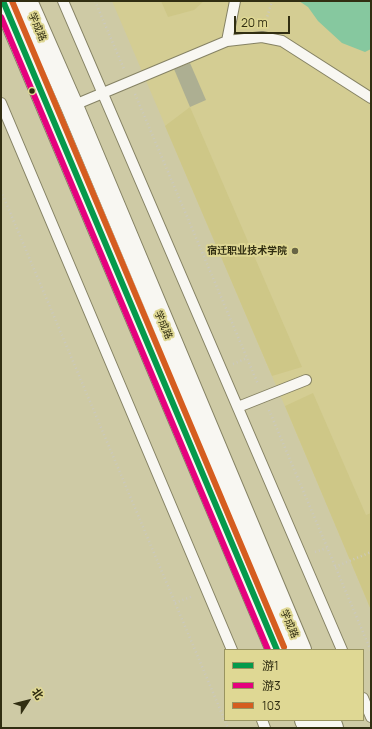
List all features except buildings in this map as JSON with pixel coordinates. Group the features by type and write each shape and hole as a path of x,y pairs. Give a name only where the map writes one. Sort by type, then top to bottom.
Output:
{"main road":[{"path":"3,1 277,649"},
{"name":"学成路","path":"26,1 72,106 300,649"}],"lane":[{"path":"63,1 342,649"},
{"path":"227,41 235,1"},
{"path":"72,106 227,41 262,37 282,42 371,98"},
{"path":"1,103 232,649"},
{"path":"238,406 306,380"},
{"path":"364,700 371,717"}],"path":[{"path":"95,1 371,651"},
{"path":"262,37 272,1"},
{"path":"1,191 224,719"},
{"path":"335,567 371,552"}],"shaded area":[{"name":"宿迁职业技术学院","path":"112,1 371,1 371,610 327,505"},
{"path":"161,1 204,1 194,10 168,17"},
{"path":"299,1 371,1 371,49 365,52 342,43 318,21 308,7"},
{"path":"190,107 302,367 272,376 165,126"},
{"path":"313,393 366,515 371,513 371,610 285,406"}],"transit line":[{"name":"游1","path":"3,1 277,649"},
{"name":"103","path":"12,1 284,647"},
{"name":"游3","path":"1,17 268,649"}],"place":[{"name":"宿迁职业技术学院","path":"295,251"}]}
